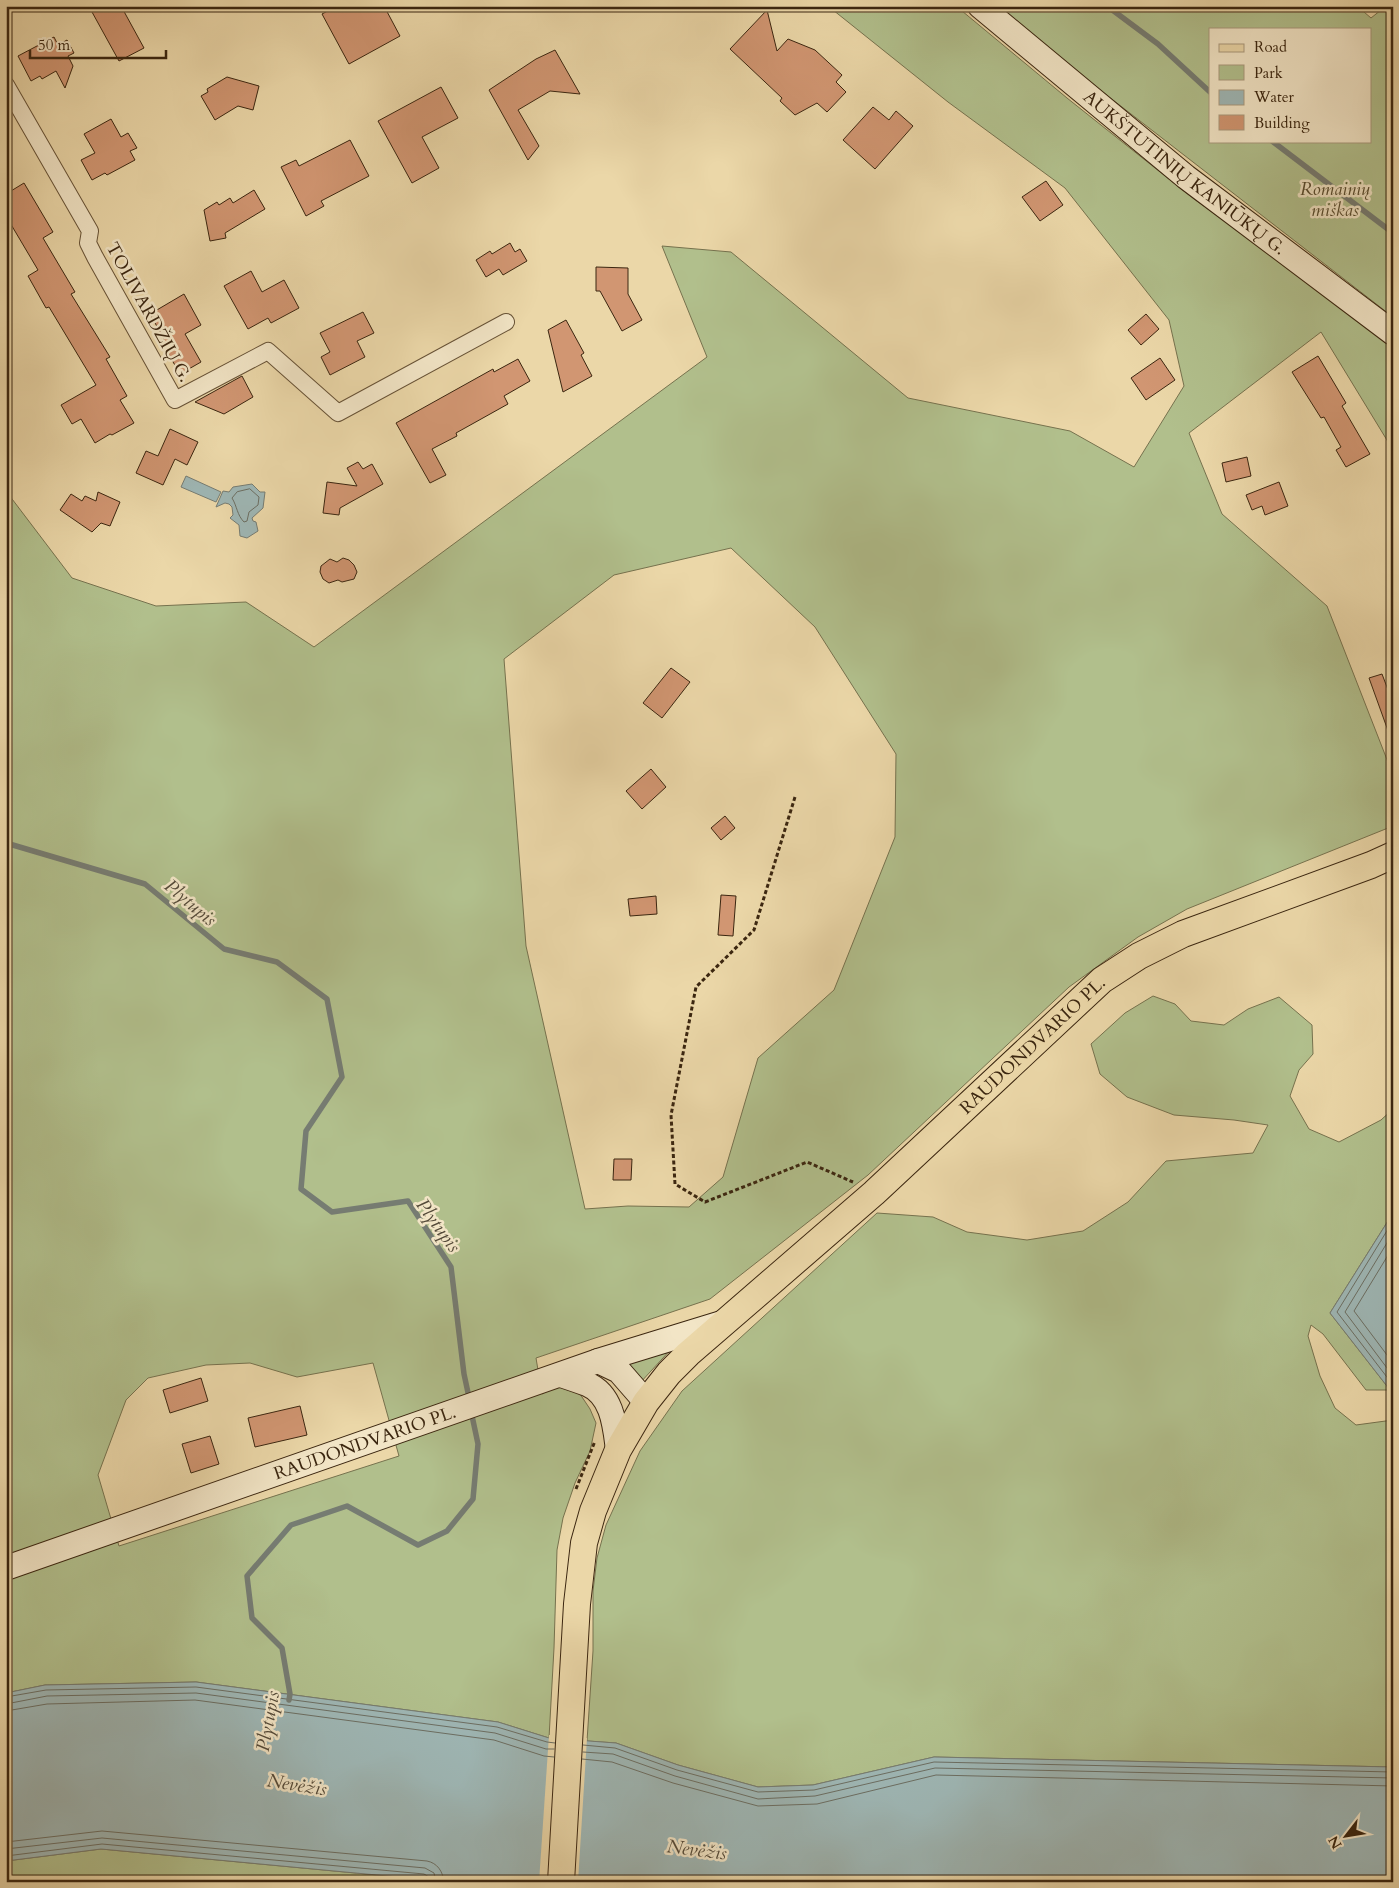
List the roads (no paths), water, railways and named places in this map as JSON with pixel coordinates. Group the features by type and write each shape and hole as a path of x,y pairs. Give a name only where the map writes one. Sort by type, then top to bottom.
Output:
{"main road":[{"name":"AUKŠTUTINIŲ KANIŪKŲ G.","path":"980,6 1186,177 1393,333"},
{"name":"RAUDONDVARIO PL.","path":"561,1882 579,1573 584,1543 596,1503 618,1450 646,1402 682,1360 874,1193 1102,980 1139,956 1182,934 1371,865 1393,855"},
{"name":"RAUDONDVARIO PL.","path":"6,1568 494,1399 598,1361 725,1322"},
{"path":"598,1361 619,1371 646,1402"},
{"path":"561,1375 590,1385 606,1401 614,1422 618,1450"},
{"path":"606,1401 621,1404 646,1402"}],"street":[{"name":"TOLIVARDŽIŲ G.","path":"6,85 90,231 88,243 95,257 175,400 268,351 338,413 506,322"}],"water":[{"path":"186,476 221,492 216,502 181,487"},
{"path":"252,484 260,492 265,492 263,508 252,518 256,522 258,531 247,538 240,536 239,525 230,518 233,515 232,507 229,504 225,503 216,507 223,491 229,492 233,487"},
{"path":"1393,1213 1393,1389 1390,1390 1330,1313"},
{"name":"Nevėžis","path":"196,1682 498,1722 549,1738 616,1743 678,1765 758,1787 813,1785 934,1757 1393,1767 1393,1882 451,1882 101,1849 6,1861 6,1693 45,1685"}],"waterway":[{"path":"1107,6 1158,44 1209,91"},
{"path":"1273,142 1393,233"},
{"name":"Plytupis","path":"6,843 145,884 224,949 277,962 327,999 342,1077 306,1131 301,1189 332,1212 408,1201 451,1267 464,1374 470,1402"},
{"name":"Plytupis","path":"289,1700 290,1694 282,1648 252,1618 247,1576 291,1525 347,1506 418,1545 447,1531 473,1499 478,1444 471,1411"}],"park label":[{"name":"Romainių miškas","path":"1335,199"}]}
